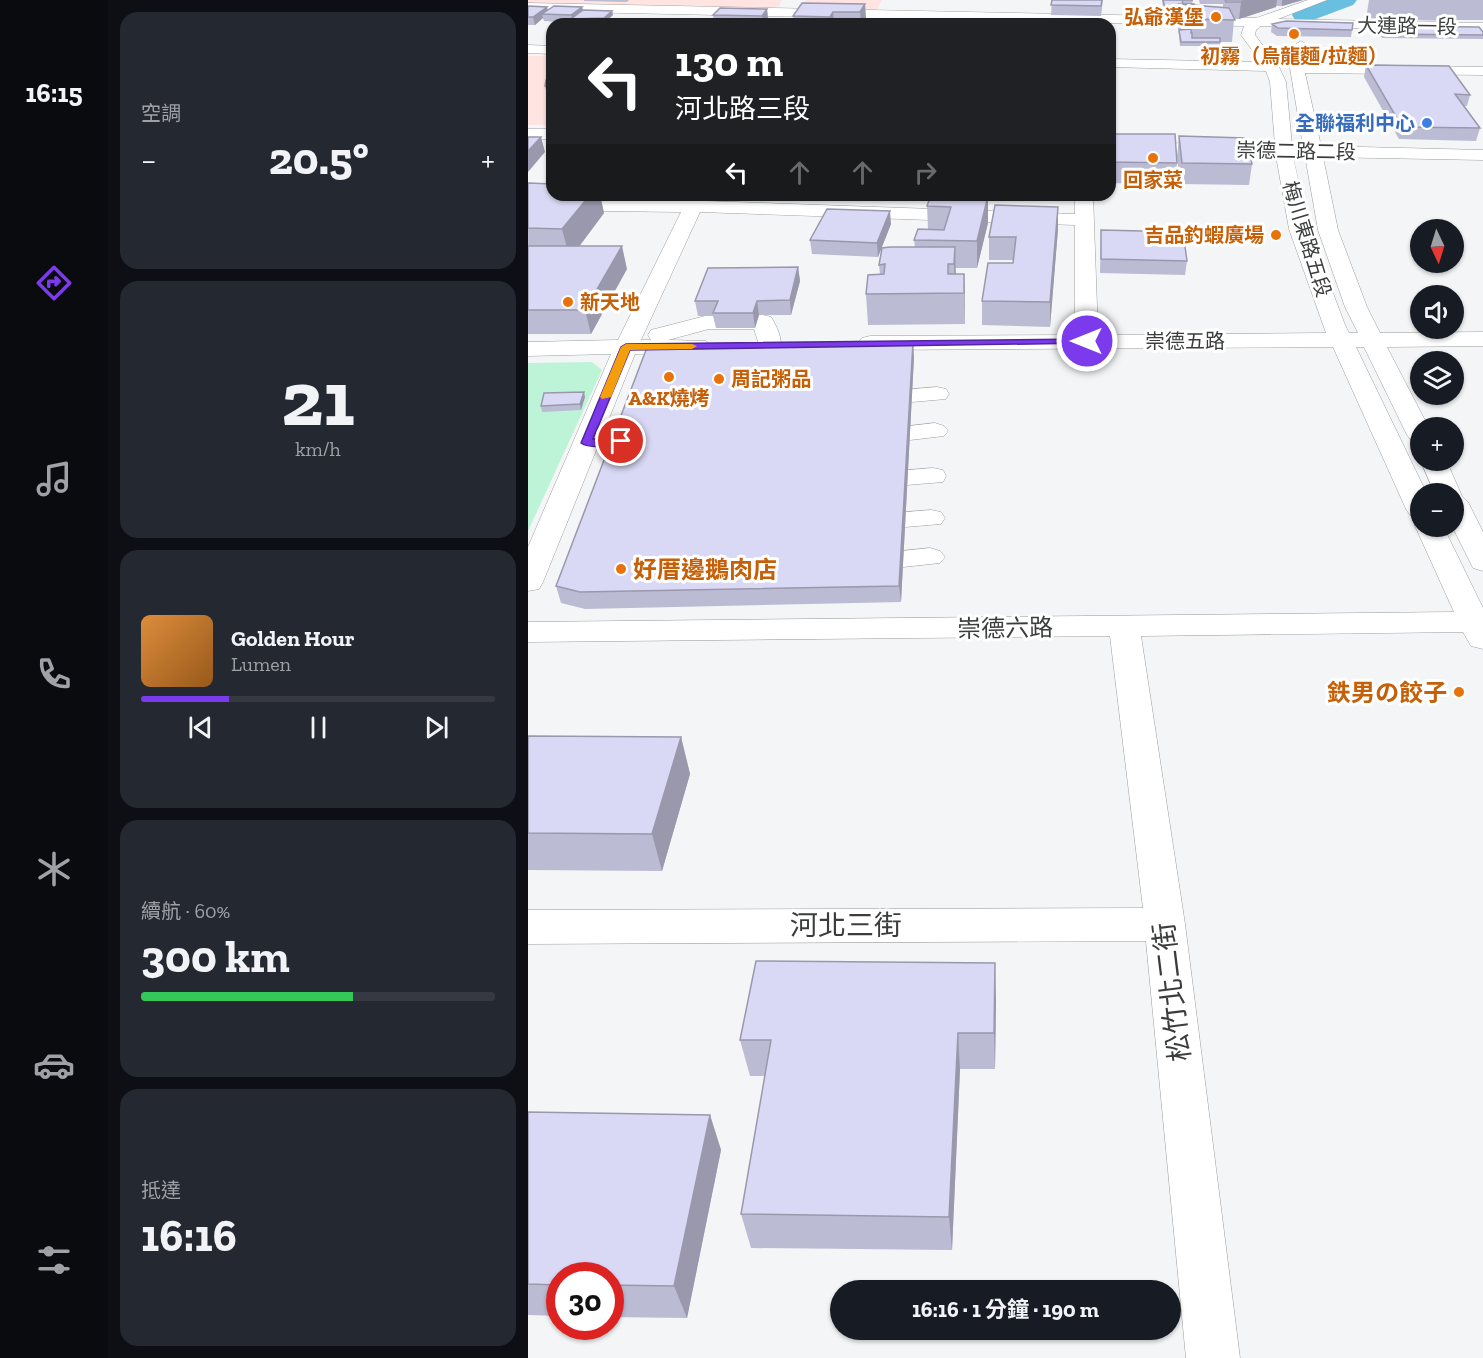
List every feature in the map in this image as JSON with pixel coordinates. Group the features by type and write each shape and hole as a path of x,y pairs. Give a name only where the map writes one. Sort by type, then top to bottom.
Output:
{"street":[{"path":"959,17 962,0"},
{"path":"1274,41 1258,23 1321,0"},
{"name":"大連路一段","path":"528,7 959,17 1128,14 1258,23 1483,27"},
{"path":"1345,25 1374,12"},
{"name":"梅川東路五段","path":"1258,23 1249,28 1248,34 1284,63 1304,101 1311,152 1328,230 1356,307 1411,417"},
{"name":"梅川東路五段","path":"1301,45 1284,63 1281,98 1283,151 1299,229 1342,340 1410,487"},
{"path":"528,49 546,50"},
{"path":"1116,63 1284,63 1483,71"},
{"path":"528,134 546,134"},
{"name":"崇德二路二段","path":"1116,147 1483,154"},
{"path":"528,204 655,201"},
{"path":"531,576 568,486 598,442 615,401 626,347 697,201"},
{"path":"716,201 1084,220"},
{"path":"1084,201 1087,341"},
{"path":"626,347 709,322 749,320 763,322 770,348"},
{"name":"崇德五路","path":"842,344 877,350 1087,341 1483,339"},
{"path":"528,349 626,347 685,353 717,346"},
{"path":"912,395 936,394"},
{"path":"568,486 596,486"},
{"path":"1464,523 1483,562"},
{"path":"550,531 579,530"},
{"path":"1434,537 1480,628"},
{"path":"531,576 564,568"},
{"name":"崇德六路","path":"528,632 590,620 850,615 1124,626 1480,628"},
{"name":"松竹北二街","path":"1124,626 1165,924 1213,1358"},
{"name":"河北三街","path":"528,927 1165,924"}],"shaded area":[{"path":"528,0 782,0 779,6 767,8 528,3"},
{"path":"806,0 882,0 875,13 798,11"},
{"path":"528,56 546,56 546,125 528,125"}],"green space":[{"path":"592,362 602,370 528,531 528,363"}],"building":[{"path":"1052,0 1102,0 1101,6 1051,5"},
{"path":"1163,0 1182,0 1183,4 1194,5 1179,4 1179,8 1165,8"},
{"path":"1225,0 1247,0 1226,2"},
{"path":"802,3 865,4 860,12 833,12 830,17 793,16"},
{"path":"1179,4 1229,8 1235,20 1194,19 1200,17 1199,13 1204,13 1182,11"},
{"path":"528,6 547,7 533,17 528,17"},
{"path":"554,6 582,7 571,15 542,14"},
{"path":"720,8 767,9 762,16 713,15"},
{"path":"583,10 612,11 604,18 572,18"},
{"path":"1286,21 1353,23 1352,30 1278,28 1272,24"},
{"path":"1378,26 1479,27 1483,35 1383,34"},
{"path":"1191,29 1192,38 1220,38 1220,42 1181,42 1179,30"},
{"name":"全聯福利中心","path":"1366,65 1449,66 1470,95 1455,94 1480,128 1402,127"},
{"path":"1116,134 1175,134 1177,163 1116,162"},
{"path":"1179,136 1246,138 1252,164 1182,163"},
{"path":"528,137 541,137 528,151"},
{"path":"528,183 546,184 546,201 585,201 562,229 528,228"},
{"path":"929,201 987,201 977,241 914,240 918,229 944,230 951,207 927,206"},
{"path":"995,205 1058,207 1050,302 982,301 988,263 1013,263 1016,237 989,237"},
{"path":"827,209 890,211 877,243 810,240"},
{"path":"1101,230 1183,232 1187,261 1101,259"},
{"path":"528,246 622,246 585,310 528,310"},
{"path":"955,247 954,264 948,264 948,274 964,274 964,293 866,294 868,275 884,274 885,264 879,265 882,248"},
{"path":"798,267 790,300 757,301 753,313 713,313 718,301 695,301 708,268"},
{"path":"913,342 899,586 580,592 556,586 646,350 659,344"},
{"path":"584,392 580,404 541,406 544,393"},
{"path":"528,736 681,737 652,834 528,833"},
{"path":"756,961 995,963 994,1033 958,1033 949,1217 741,1214 771,1040 740,1040"},
{"path":"528,1112 710,1115 674,1286 624,1285 624,1262 546,1262 546,1285 528,1284"}],"waterway":[{"path":"1304,15 1345,0"}],"slow traffic":[{"path":"605,397 626,347 692,346"}],"place":[{"name":"弘爺漢堡","path":"1216,17"},
{"name":"初霧（烏龍麵/拉麵）","path":"1294,34"},
{"name":"全聯福利中心","path":"1427,123"},
{"name":"回家菜","path":"1153,158"},
{"name":"吉品釣蝦廣場","path":"1276,235"},
{"name":"新天地","path":"568,302"},
{"name":"A&K燒烤","path":"669,377"},
{"name":"周記粥品","path":"719,379"},
{"name":"好厝邊鵝肉店","path":"621,569"},
{"name":"鉄男の餃子","path":"1459,692"}],"route":[{"path":"621,441 586,443 626,347 1087,341"}]}
